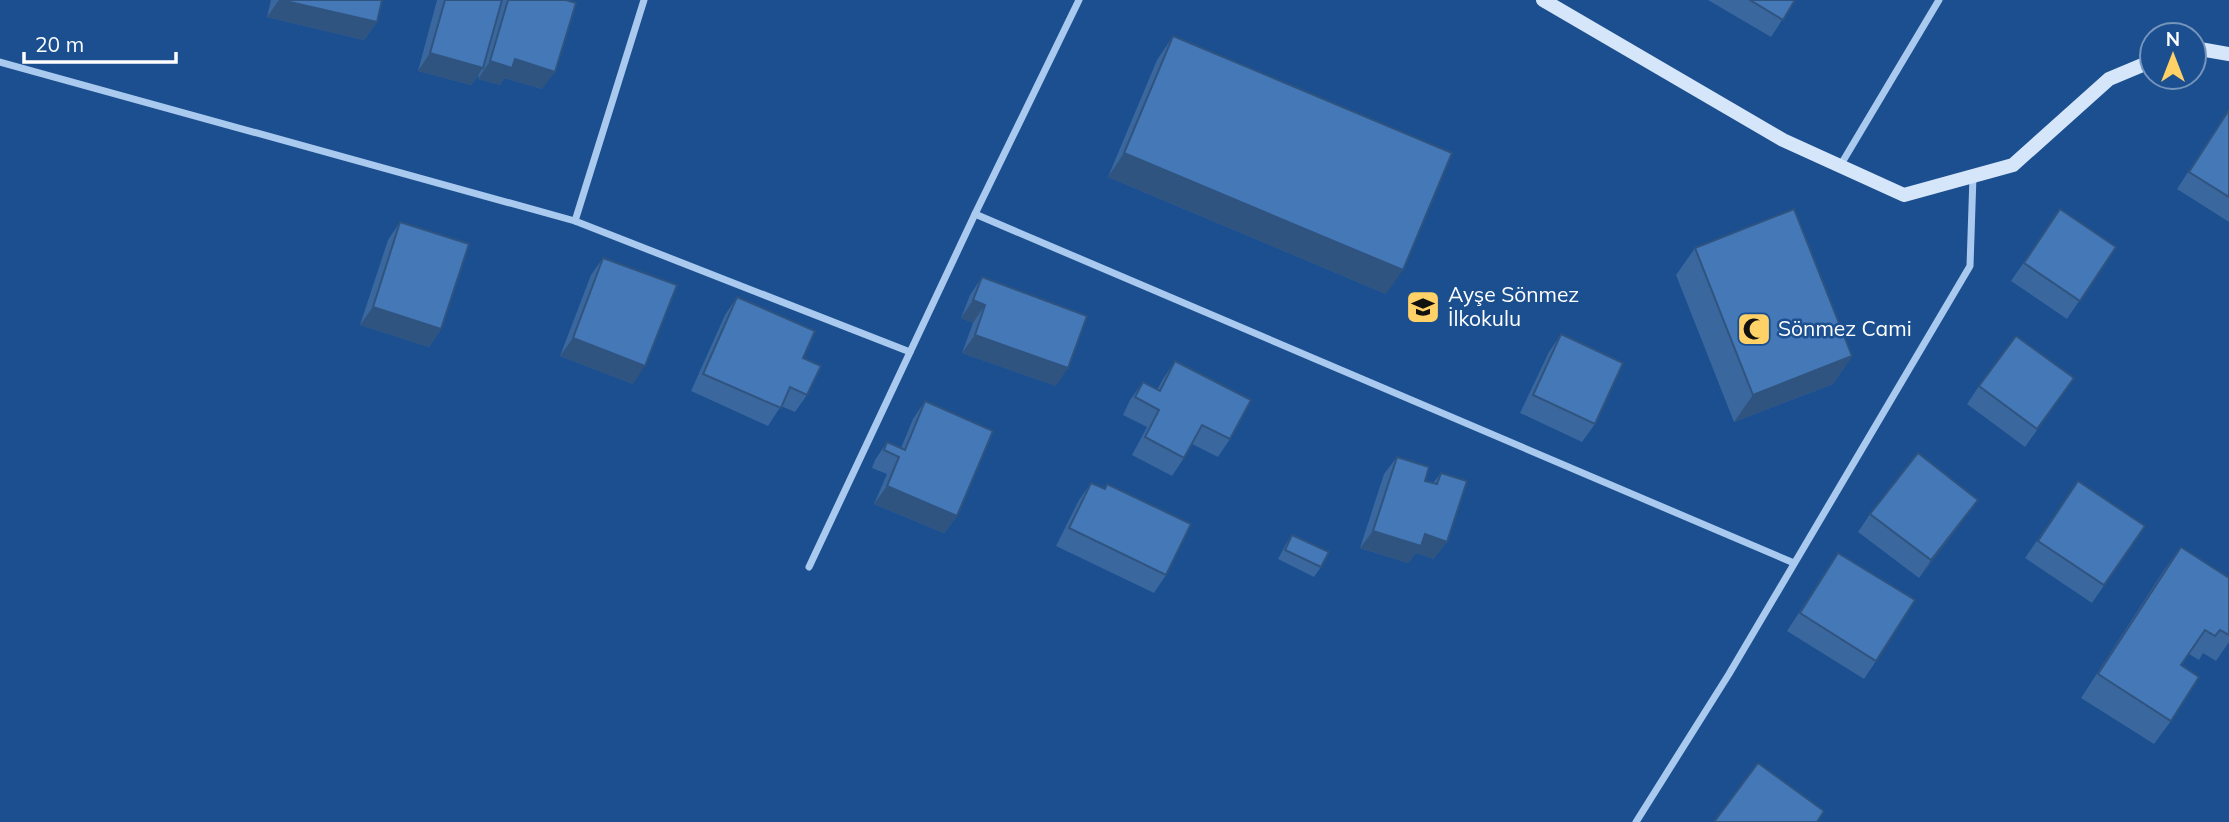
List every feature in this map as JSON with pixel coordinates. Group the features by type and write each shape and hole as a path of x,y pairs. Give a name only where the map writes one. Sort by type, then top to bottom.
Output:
{"street":[{"path":"575,220 643,0"},
{"path":"809,567 1079,0"},
{"path":"1543,0 1783,140 1904,195 2013,165 2109,79 2138,67"},
{"path":"1840,166 1939,0"},
{"path":"2208,50 2229,54"},
{"path":"0,62 575,220 910,352"},
{"path":"1636,822 1729,674 1970,266 1973,176"},
{"path":"975,214 1794,564"}],"building":[{"path":"281,0 382,0 377,22"},
{"path":"445,0 502,0 483,68 430,53"},
{"path":"508,0 566,0 576,3 555,72 515,59 512,68 490,61"},
{"path":"1750,0 1795,0 1783,20"},
{"path":"1173,36 1452,153 1403,270 1124,153"},
{"path":"2229,110 2229,197 2189,172"},
{"name":"Sönmez Cami","path":"1794,209 1852,356 1753,395 1695,248"},
{"path":"2060,209 2116,247 2080,301 2024,263"},
{"path":"400,222 469,244 441,329 373,307"},
{"path":"603,258 677,285 645,366 573,338"},
{"path":"982,277 1087,316 1068,368 975,335 985,305 973,300"},
{"path":"737,297 815,331 803,358 821,366 807,395 790,387 781,408 703,374"},
{"path":"1561,334 1623,363 1595,424 1533,395"},
{"path":"2016,336 2074,378 2037,429 1979,386"},
{"path":"1175,361 1251,400 1230,439 1202,425 1184,458 1145,437 1159,410 1135,397 1143,382 1160,391"},
{"path":"925,401 993,431 957,516 887,486 899,457 884,450 887,442 905,450"},
{"path":"1918,453 1978,500 1931,560 1870,514"},
{"path":"1397,457 1429,467 1425,481 1437,484 1441,473 1467,481 1447,542 1425,534 1421,546 1373,531"},
{"path":"2078,481 2145,526 2104,585 2038,541"},
{"path":"1091,483 1105,489 1107,484 1191,524 1166,575 1069,528"},
{"path":"1292,535 1329,552 1321,567 1285,550"},
{"path":"2181,547 2229,578 2229,635 2220,630 2215,636 2205,630 2181,665 2199,677 2171,721 2098,674"},
{"path":"1838,553 1915,600 1876,661 1800,613"},
{"path":"1758,763 1824,811 1817,822 1714,822"}],"place":[{"name":"Ayşe Sönmez İlkokulu","path":"1423,307"},
{"name":"Sönmez Cami","path":"1754,329"}]}
